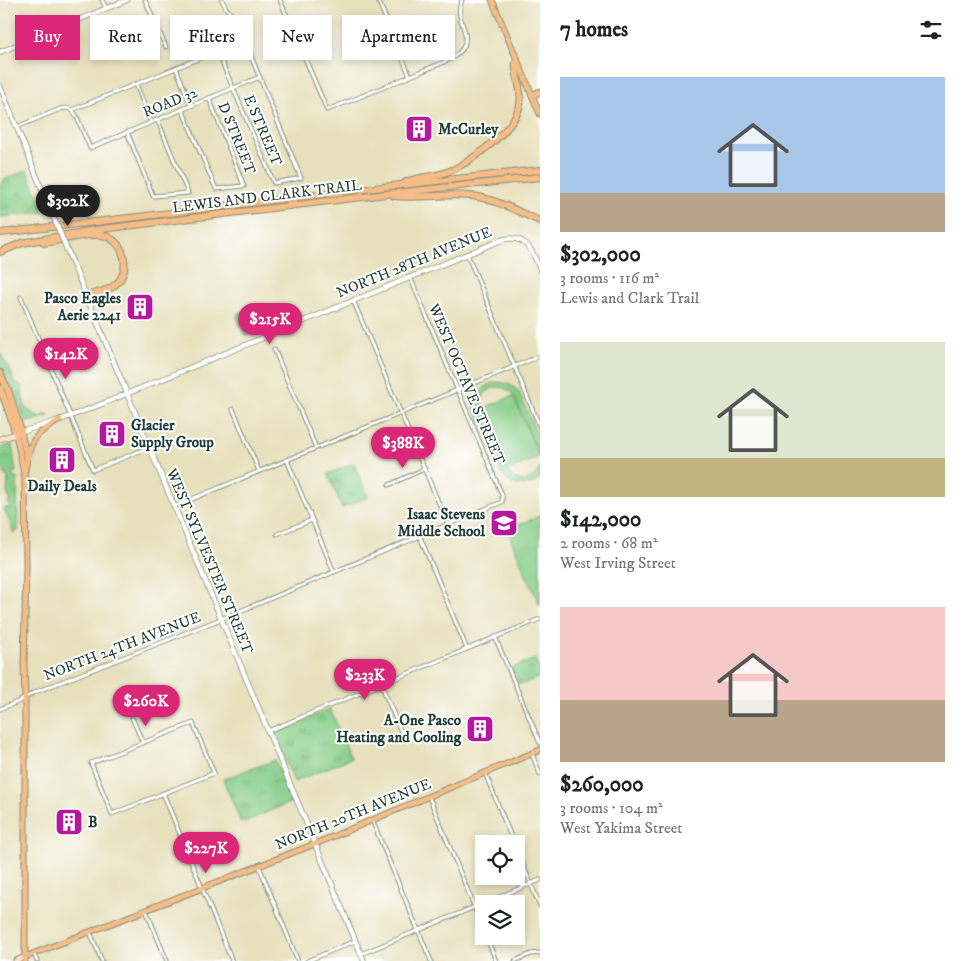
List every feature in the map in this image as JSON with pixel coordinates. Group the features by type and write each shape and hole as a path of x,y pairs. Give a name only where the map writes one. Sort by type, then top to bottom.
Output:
{"highway":[{"path":"400,185 414,179 440,174 460,166 475,157 508,128 517,113 520,103 520,86 515,69 517,59"},
{"path":"532,96 540,92"},
{"name":"LEWIS AND CLARK TRAIL","path":"0,233 540,170"},
{"name":"LEWIS AND CLARK TRAIL","path":"3,251 22,243 94,230 540,177"},
{"path":"386,194 396,196 462,195 480,197 540,221"},
{"path":"3,251 87,236 101,235 108,237 117,244 123,254 125,264 123,274 112,288 86,296"},
{"path":"0,373 10,396 18,433"},
{"path":"0,388 18,433"}],"main road":[{"path":"492,0 540,114"},
{"path":"16,961 25,959 25,473 29,449 34,438 60,420"},
{"path":"0,439 18,433"},
{"path":"18,433 27,459"},
{"path":"18,433 25,473"},
{"name":"NORTH 20TH AVENUE","path":"25,959 315,844 540,750"}],"street":[{"path":"102,0 106,9"},
{"path":"0,52 128,0"},
{"path":"146,0 166,47"},
{"path":"222,0 226,8 233,15"},
{"path":"280,0 327,110 453,58 463,48 465,43 465,34 459,14 462,0"},
{"path":"378,0 410,76"},
{"path":"17,127 60,109 67,108 72,110 195,60"},
{"path":"221,60 233,88"},
{"path":"253,60 260,77"},
{"path":"176,68 191,105"},
{"name":"ROAD 32","path":"72,110 90,148 260,77"},
{"name":"E STREET","path":"233,88 274,183 301,178 260,77"},
{"path":"136,84 151,122"},
{"name":"WEST SYLVESTER STREET","path":"0,86 364,961"},
{"name":"D STREET","path":"182,109 216,189 244,186 209,98"},
{"path":"127,132 153,196 188,193 157,119"},
{"name":"NORTH 28TH AVENUE","path":"18,433 60,420 127,394 504,239 516,238 523,241 530,248 540,269"},
{"path":"467,254 540,428"},
{"name":"WEST OCTAVE STREET","path":"410,277 503,500"},
{"path":"21,297 93,470 150,447"},
{"path":"353,300 448,525"},
{"path":"274,349 316,448"},
{"path":"175,506 540,356"},
{"path":"233,409 259,471"},
{"path":"287,460 334,572"},
{"path":"389,485 424,469"},
{"name":"NORTH 24TH AVENUE","path":"0,709 20,701 33,693 221,619 420,537 498,504 503,500"},
{"path":"278,534 312,520"},
{"path":"420,537 467,649"},
{"path":"268,731 540,618"},
{"path":"495,637 540,744"},
{"path":"381,684 402,734"},
{"path":"132,718 143,742"},
{"path":"193,723 214,773 112,814 91,763 143,742 193,723"},
{"path":"532,754 540,774"},
{"path":"486,773 510,835"},
{"path":"163,793 232,961"},
{"path":"429,796 474,907"},
{"path":"372,820 431,961"},
{"path":"259,866 298,961"},
{"path":"525,870 540,906"},
{"path":"361,954 540,880"},
{"path":"146,910 168,961"},
{"path":"90,932 102,961"},
{"path":"307,961 356,941"},
{"path":"490,945 496,961"},
{"path":"514,961 540,953"},
{"path":"34,954 37,961"}],"green space":[{"path":"27,170 44,212 0,217 0,184 4,182 3,180"},
{"path":"247,309 256,332 248,336 244,334 236,315"},
{"path":"0,353 11,372 14,382 23,386 22,396 25,406 30,412 42,417 45,413 49,416 28,422 25,421 15,391 0,365"},
{"path":"496,382 510,385 520,394 540,442 540,457 515,397 509,391 497,387 487,392 481,403 481,411 506,470 510,475 519,480 529,479 537,473 540,467 540,478 530,484 515,485 502,475 470,399 487,386"},
{"path":"513,396 539,457 507,471 481,409"},
{"path":"12,444 16,472 12,474 14,478 17,478 18,531 13,533 4,509 10,507 7,492 8,476 5,476 4,470 0,465 0,448"},
{"path":"354,463 368,497 342,508 328,474"},
{"path":"540,516 540,605 508,532 510,528"},
{"path":"535,659 540,671 540,677 520,685 512,668"},
{"path":"330,709 351,758 294,782 275,736 277,732"},
{"path":"275,760 292,802 241,823 223,779"}],"place":[{"name":"McCurley","path":"419,129"},
{"name":"Pasco Eagles Aerie 2241","path":"140,307"},
{"name":"Glacier Supply Group","path":"112,434"},
{"name":"Daily Deals","path":"62,460"},
{"name":"Isaac Stevens Middle School","path":"504,523"},
{"name":"A-One Pasco Heating and Cooling","path":"480,729"},
{"name":"B","path":"69,822"}]}
